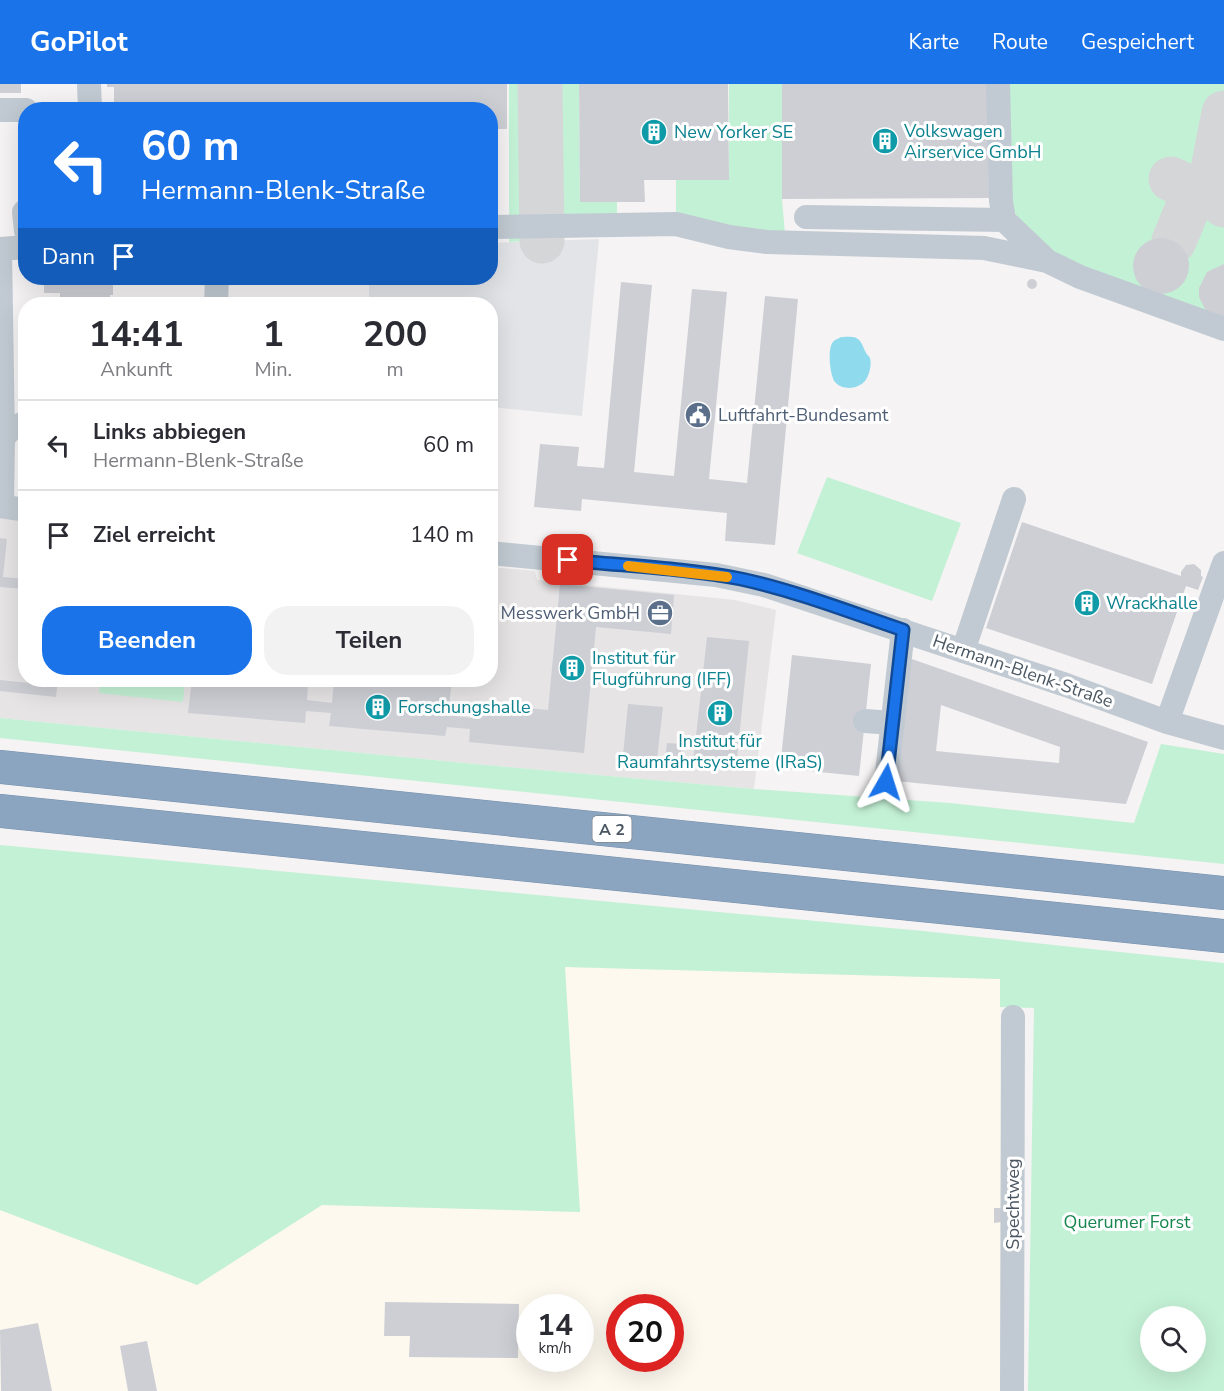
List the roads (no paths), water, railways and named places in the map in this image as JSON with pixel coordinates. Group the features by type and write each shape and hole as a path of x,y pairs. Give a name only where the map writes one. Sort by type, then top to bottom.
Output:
{"highway":[{"name":"A 2","path":"0,767 1224,892"},
{"path":"0,811 1224,936"}],"street":[{"path":"89,84 90,102"},
{"path":"998,84 1000,201 1004,220 1047,261"},
{"path":"0,110 18,110"},
{"path":"806,217 1004,220"},
{"path":"498,227 676,224 729,237 767,242 984,248 1047,261 1080,277 1224,329"},
{"path":"9,507 3,438 0,249 18,248"},
{"path":"3,438 11,429 18,426"},
{"path":"963,651 1014,500"},
{"name":"Hermann-Blenk-Straße","path":"498,554 694,573 740,579 784,590 1167,722 1224,738"},
{"path":"1167,722 1224,563"},
{"path":"886,782 903,630"},
{"path":"865,721 893,723"},
{"name":"Spechtweg","path":"1012,1391 1013,1017"}],"water":[{"path":"841,337 857,338 870,358 869,373 866,379 855,387 846,388 838,385 832,374 831,345"}],"place":[{"name":"New Yorker SE","path":"654,132"},
{"name":"Volkswagen Airservice GmbH","path":"885,141"},
{"name":"Luftfahrt-Bundesamt","path":"698,415"},
{"name":"Wrackhalle","path":"1087,603"},
{"name":"Messwerk GmbH","path":"660,613"},
{"name":"Institut für Flugführung (IFF)","path":"572,668"},
{"name":"Forschungshalle","path":"378,707"},
{"name":"Institut für Raumfahrtsysteme (IRaS)","path":"720,713"}],"park label":[{"name":"Querumer Forst","path":"1127,1222"}]}
